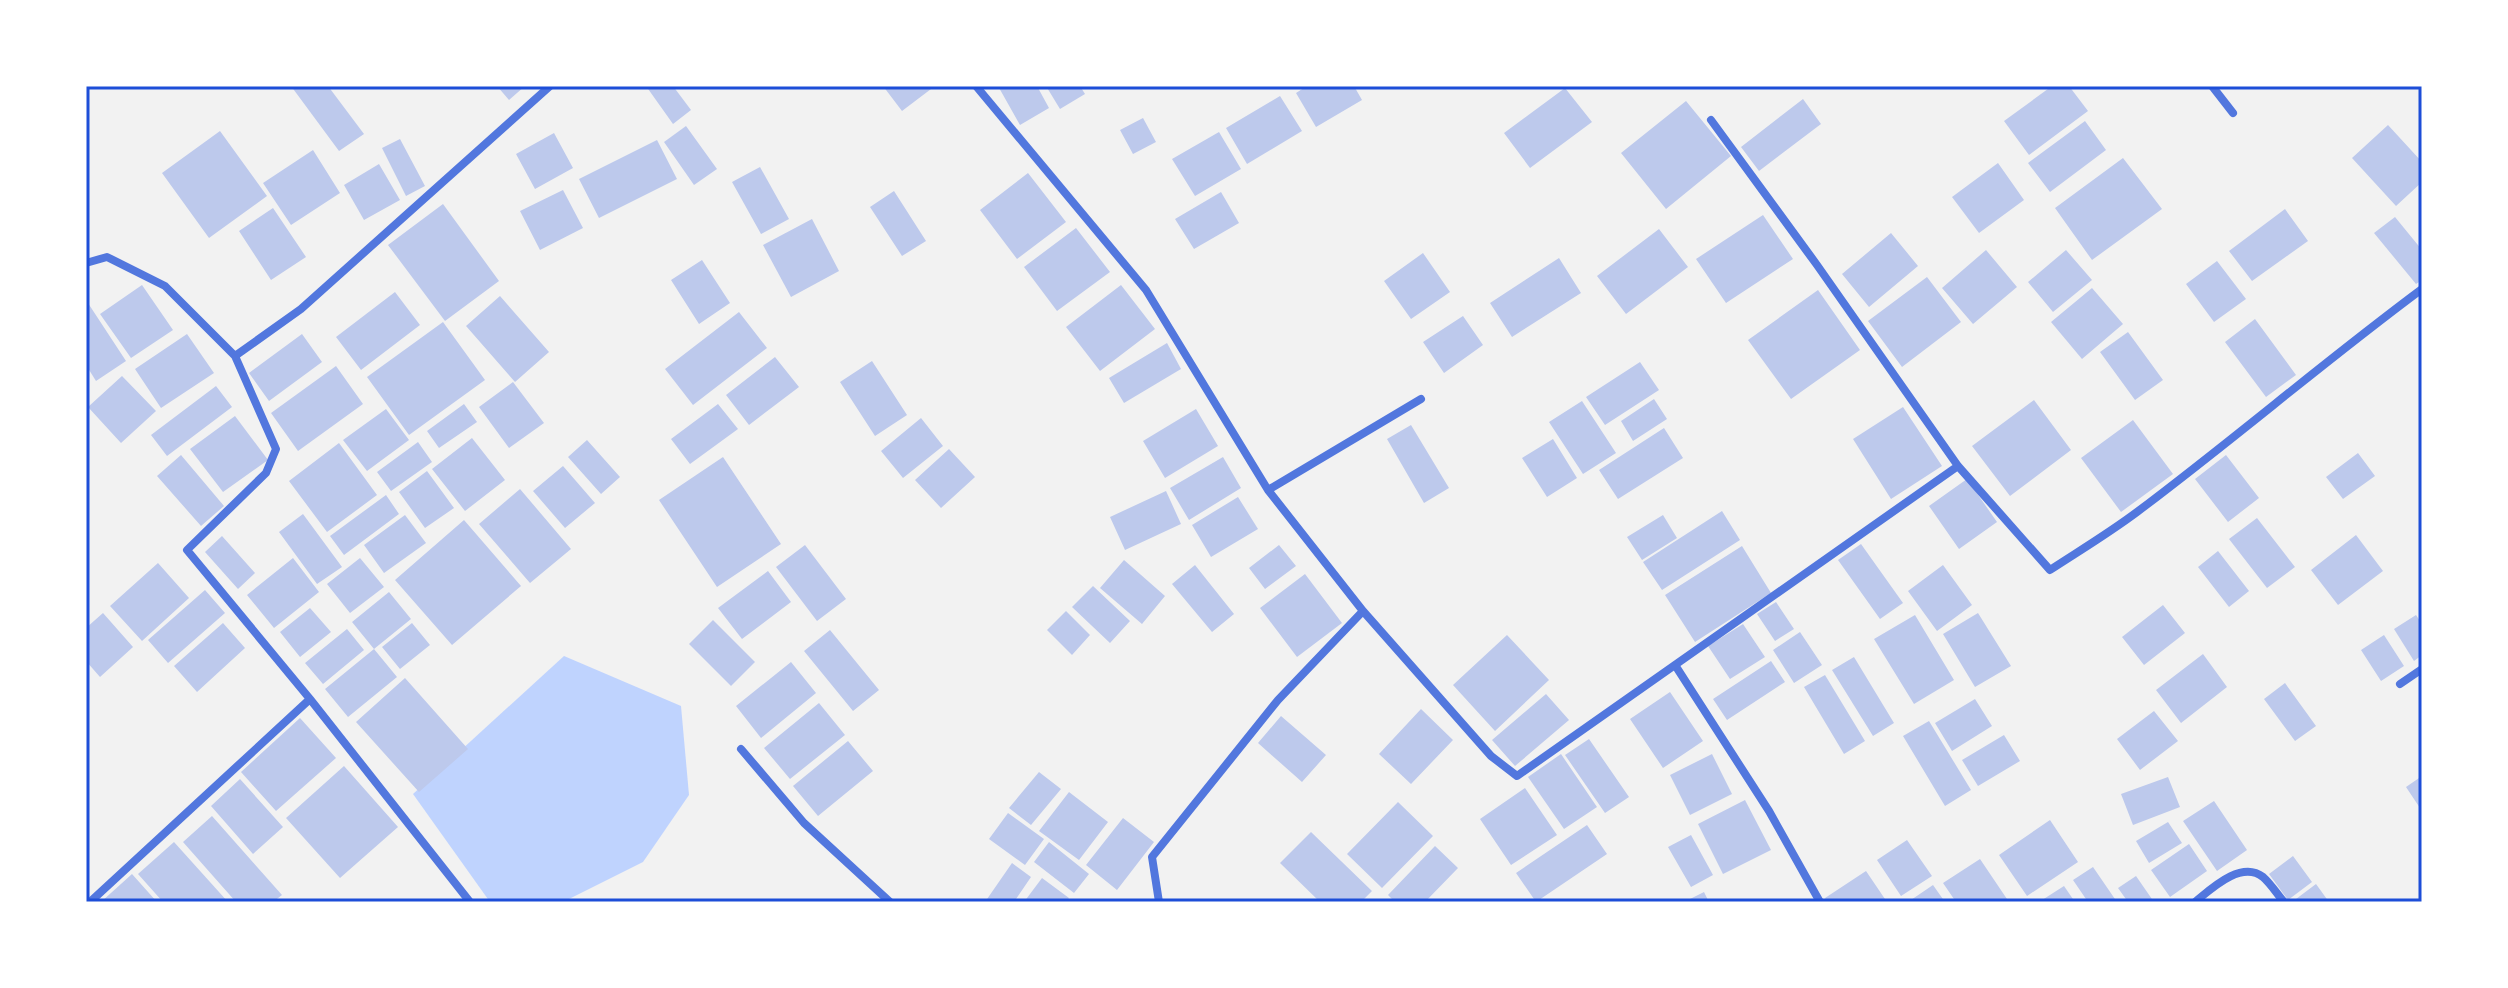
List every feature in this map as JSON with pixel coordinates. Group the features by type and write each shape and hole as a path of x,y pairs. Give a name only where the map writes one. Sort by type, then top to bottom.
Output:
{"street":[{"path":"235,356 301,309 550,86"},
{"path":"976,86 1146,290 1268,490 1363,611 1491,756 1517,776 1958,466"},
{"path":"2212,86 2233,113"},
{"path":"1711,120 1958,466 2050,570 2136,513 2422,289"},
{"path":"86,263 107,257 165,286 235,356 276,449 266,473 187,550 310,699 470,902"},
{"path":"1268,490 1421,399"},
{"path":"1159,902 1152,857 1278,700 1363,611"},
{"path":"1675,665 1769,811 1816,900"},
{"path":"2400,684 2422,669"},
{"path":"90,902 310,699"},
{"path":"741,749 804,823 890,902"},
{"path":"2195,902 2228,877 2247,872 2261,875 2284,902"}],"water":[{"path":"564,656 681,706 689,795 643,862 563,902 490,902 413,794"}],"building":[{"path":"291,86 328,86 364,134 339,151"},
{"path":"497,86 525,86 509,100"},
{"path":"646,86 673,86 691,110 673,124"},
{"path":"883,86 935,86 902,111"},
{"path":"998,86 1037,86 1049,108 1020,125"},
{"path":"1046,86 1080,86 1085,94 1060,109"},
{"path":"1307,86 1354,86 1362,100 1316,127 1296,93"},
{"path":"2052,86 2069,86 2088,111 2029,155 2004,121"},
{"path":"1565,88 1592,122 1530,168 1504,133"},
{"path":"1280,96 1302,131 1247,164 1226,128"},
{"path":"1803,99 1821,124 1759,171 1741,147"},
{"path":"1686,101 1731,156 1666,209 1621,153"},
{"path":"1143,118 1156,142 1133,154 1120,130"},
{"path":"2085,121 2106,150 2050,192 2028,163"},
{"path":"2388,125 2422,162 2422,182 2396,206 2352,158"},
{"path":"686,126 717,169 694,185 664,142"},
{"path":"220,131 267,196 209,238 162,173"},
{"path":"1219,132 1241,169 1195,196 1172,159"},
{"path":"554,133 573,168 535,189 516,154"},
{"path":"400,139 425,186 406,196 382,148"},
{"path":"657,140 677,179 599,218 579,179"},
{"path":"313,150 340,193 291,225 263,183"},
{"path":"2123,158 2162,209 2092,260 2055,208"},
{"path":"1998,163 2024,200 1979,233 1952,197"},
{"path":"379,164 400,200 364,220 344,185"},
{"path":"760,167 789,219 761,234 732,182"},
{"path":"1028,173 1066,222 1017,259 980,210"},
{"path":"563,190 583,228 540,250 520,211"},
{"path":"894,191 926,241 902,256 870,207"},
{"path":"1221,192 1239,223 1194,249 1175,219"},
{"path":"443,204 499,281 445,321 388,245"},
{"path":"273,208 306,257 271,280 239,231"},
{"path":"2285,209 2308,241 2252,281 2229,251"},
{"path":"1763,215 1793,259 1726,303 1696,259"},
{"path":"2395,217 2422,250 2422,280 2416,284 2374,233"},
{"path":"812,219 839,271 791,297 763,245"},
{"path":"1076,228 1110,272 1057,311 1024,267"},
{"path":"1659,229 1688,267 1626,314 1597,276"},
{"path":"1891,233 1918,266 1869,307 1842,274"},
{"path":"1986,250 2017,287 1973,324 1942,288"},
{"path":"2066,250 2092,280 2053,312 2028,282"},
{"path":"1423,253 1450,292 1411,319 1384,281"},
{"path":"1559,258 1581,293 1512,337 1490,303"},
{"path":"702,260 730,303 699,324 671,280"},
{"path":"2217,261 2246,299 2214,322 2186,284"},
{"path":"1927,277 1961,322 1902,367 1868,321"},
{"path":"142,285 173,330 131,358 100,314"},
{"path":"1121,285 1155,329 1100,371 1066,327"},
{"path":"2092,288 2123,324 2082,359 2051,322"},
{"path":"1818,290 1860,350 1791,399 1748,340"},
{"path":"395,292 420,325 361,370 336,337"},
{"path":"500,296 549,352 515,382 466,326"},
{"path":"86,300 126,361 96,381 86,365"},
{"path":"739,312 767,348 693,405 665,369"},
{"path":"1463,316 1483,345 1444,373 1423,342"},
{"path":"2255,319 2296,375 2266,397 2225,342"},
{"path":"443,322 485,380 409,435 367,377"},
{"path":"2128,332 2163,380 2135,400 2100,352"},
{"path":"187,334 214,373 161,408 135,369"},
{"path":"302,334 322,362 269,401 249,373"},
{"path":"1167,343 1181,369 1124,403 1109,378"},
{"path":"775,357 799,387 749,425 726,395"},
{"path":"872,361 907,415 875,436 840,382"},
{"path":"1640,362 1659,390 1605,425 1586,397"},
{"path":"336,366 363,404 298,451 271,413"},
{"path":"122,376 156,411 121,443 88,407"},
{"path":"513,382 544,423 509,448 479,407"},
{"path":"216,386 232,407 167,456 151,435"},
{"path":"1654,399 1667,419 1633,441 1621,421"},
{"path":"2034,400 2071,450 2010,496 1972,446"},
{"path":"1582,401 1616,453 1583,474 1549,422"},
{"path":"464,404 477,422 439,448 427,431"},
{"path":"718,404 738,429 690,464 671,439"},
{"path":"1903,407 1942,466 1891,499 1853,439"},
{"path":"386,409 409,440 367,471 343,440"},
{"path":"1196,409 1218,446 1165,478 1143,441"},
{"path":"235,416 268,460 223,492 190,449"},
{"path":"921,418 943,446 903,478 881,451"},
{"path":"2133,420 2173,474 2121,512 2081,458"},
{"path":"1411,425 1449,488 1424,503 1387,439"},
{"path":"1664,428 1683,458 1618,499 1599,470"},
{"path":"472,438 505,480 465,511 432,469"},
{"path":"1553,439 1577,478 1547,497 1522,458"},
{"path":"587,440 620,477 601,494 568,457"},
{"path":"418,442 432,462 391,491 377,472"},
{"path":"339,443 377,495 327,532 289,481"},
{"path":"949,449 975,477 941,508 915,480"},
{"path":"2358,453 2375,476 2343,499 2326,477"},
{"path":"181,455 224,506 201,526 157,476"},
{"path":"2226,455 2259,498 2228,522 2195,479"},
{"path":"723,457 781,544 717,587 659,500"},
{"path":"1223,457 1241,488 1189,520 1170,488"},
{"path":"563,466 595,503 565,528 533,491"},
{"path":"427,471 454,508 425,528 399,492"},
{"path":"1967,479 1997,522 1959,549 1929,506"},
{"path":"520,489 571,549 530,583 479,524"},
{"path":"1166,491 1181,524 1125,550 1110,517"},
{"path":"386,495 399,514 344,555 330,536"},
{"path":"1238,497 1258,529 1211,557 1192,525"},
{"path":"1722,511 1740,540 1662,590 1643,562"},
{"path":"303,514 342,567 317,584 279,532"},
{"path":"405,515 426,543 384,573 364,545"},
{"path":"1663,515 1677,538 1642,560 1627,537"},
{"path":"2257,518 2295,567 2267,588 2229,539"},
{"path":"464,520 521,586 452,645 395,580"},
{"path":"2356,535 2383,571 2338,605 2311,570"},
{"path":"222,536 255,573 238,589 205,552"},
{"path":"1861,544 1903,603 1880,619 1838,560"},
{"path":"805,545 846,599 817,621 776,567"},
{"path":"1279,545 1296,566 1265,589 1249,568"},
{"path":"1742,546 1771,593 1695,642 1665,595"},
{"path":"2218,551 2249,591 2229,607 2198,567"},
{"path":"293,558 319,592 274,628 247,595"},
{"path":"360,558 384,587 350,613 327,584"},
{"path":"1124,560 1165,596 1142,624 1100,588"},
{"path":"158,563 189,598 142,641 110,606"},
{"path":"1195,565 1234,614 1212,632 1172,584"},
{"path":"1943,565 1972,605 1937,631 1908,591"},
{"path":"768,571 791,602 742,639 718,608"},
{"path":"1305,574 1342,623 1297,657 1260,608"},
{"path":"1093,586 1130,621 1110,643 1072,607"},
{"path":"205,590 225,613 168,663 148,640"},
{"path":"389,592 411,619 374,649 352,622"},
{"path":"1776,602 1794,629 1775,641 1757,614"},
{"path":"2163,605 2185,633 2144,665 2122,637"},
{"path":"310,608 331,632 300,657 280,632"},
{"path":"1066,611 1090,635 1072,655 1047,630"},
{"path":"103,613 133,647 100,677 86,661 86,628"},
{"path":"1978,613 2011,666 1975,687 1943,634"},
{"path":"1915,615 1954,680 1914,704 1874,639"},
{"path":"2416,615 2422,624 2422,655 2414,661 2394,629"},
{"path":"713,620 755,662 731,686 689,644"},
{"path":"223,623 245,648 197,692 174,666"},
{"path":"412,623 430,645 400,669 382,647"},
{"path":"1743,624 1765,657 1730,679 1708,646"},
{"path":"347,629 364,650 323,684 305,663"},
{"path":"830,630 879,690 853,711 804,651"},
{"path":"1800,632 1822,665 1794,683 1773,650"},
{"path":"1507,635 1549,680 1495,731 1453,685"},
{"path":"2384,635 2404,666 2381,681 2361,650"},
{"path":"374,649 397,677 348,717 325,689"},
{"path":"2203,654 2227,687 2181,723 2156,690"},
{"path":"1854,657 1894,723 1873,736 1832,670"},
{"path":"1771,661 1785,682 1727,720 1713,699"},
{"path":"791,662 816,693 761,738 736,706"},
{"path":"1825,675 1865,741 1844,754 1804,687"},
{"path":"405,678 468,749 419,792 356,722"},
{"path":"2285,683 2316,726 2295,741 2264,699"},
{"path":"1670,692 1703,741 1663,768 1630,719"},
{"path":"1546,694 1569,720 1515,766 1492,740"},
{"path":"1975,699 1992,726 1952,751 1935,723"},
{"path":"819,703 845,735 790,779 764,748"},
{"path":"1421,709 1453,740 1411,784 1379,754"},
{"path":"2154,711 2178,741 2140,770 2117,739"},
{"path":"1281,716 1326,755 1302,782 1258,743"},
{"path":"300,718 336,758 276,811 241,772"},
{"path":"1929,721 1971,790 1945,806 1903,736"},
{"path":"2004,735 2020,761 1978,786 1962,760"},
{"path":"1589,739 1629,797 1605,813 1565,755"},
{"path":"848,741 873,771 818,816 793,786"},
{"path":"1561,754 1597,807 1564,829 1528,777"},
{"path":"1712,754 1732,794 1690,815 1670,775"},
{"path":"344,766 398,827 340,878 286,818"},
{"path":"1039,772 1061,789 1031,825 1009,808"},
{"path":"2422,776 2422,811 2406,787"},
{"path":"2168,777 2180,807 2133,825 2121,794"},
{"path":"240,779 283,827 253,854 211,806"},
{"path":"1525,788 1557,835 1511,865 1480,819"},
{"path":"1069,792 1108,822 1079,860 1039,831"},
{"path":"1745,800 1771,850 1723,874 1698,824"},
{"path":"2214,801 2247,850 2217,871 2183,821"},
{"path":"1398,802 1433,836 1382,888 1347,854"},
{"path":"1008,813 1044,839 1025,865 989,839"},
{"path":"212,816 282,895 273,902 236,902 183,842"},
{"path":"1123,818 1154,842 1117,890 1086,865"},
{"path":"2050,820 2078,862 2027,896 1999,855"},
{"path":"2168,822 2182,843 2149,863 2136,841"},
{"path":"1587,825 1607,854 1536,902 1516,873"},
{"path":"1311,832 1372,891 1361,902 1320,902 1280,863"},
{"path":"1691,835 1713,875 1691,887 1668,847"},
{"path":"1907,840 1932,876 1901,896 1877,860"},
{"path":"174,842 228,902 163,902 138,874"},
{"path":"1049,842 1089,874 1074,893 1034,862"},
{"path":"2189,844 2207,871 2170,897 2151,870"},
{"path":"1435,846 1458,868 1425,902 1395,902 1388,895"},
{"path":"2293,856 2312,882 2288,900 2269,874"},
{"path":"1980,859 2009,902 1956,902 1943,883"},
{"path":"1012,863 1031,877 1014,902 985,902"},
{"path":"2093,867 2117,902 2088,902 2073,880"},
{"path":"1866,871 1887,902 1827,902 1825,898"},
{"path":"132,874 157,902 101,902"},
{"path":"2136,876 2154,902 2128,902 2118,888"},
{"path":"1042,878 1069,898 1066,902 1024,902"},
{"path":"2316,884 2329,902 2292,902"},
{"path":"1933,885 1945,902 1908,902"},
{"path":"2064,886 2075,902 2039,902"},
{"path":"1704,892 1709,902 1684,902"}]}
